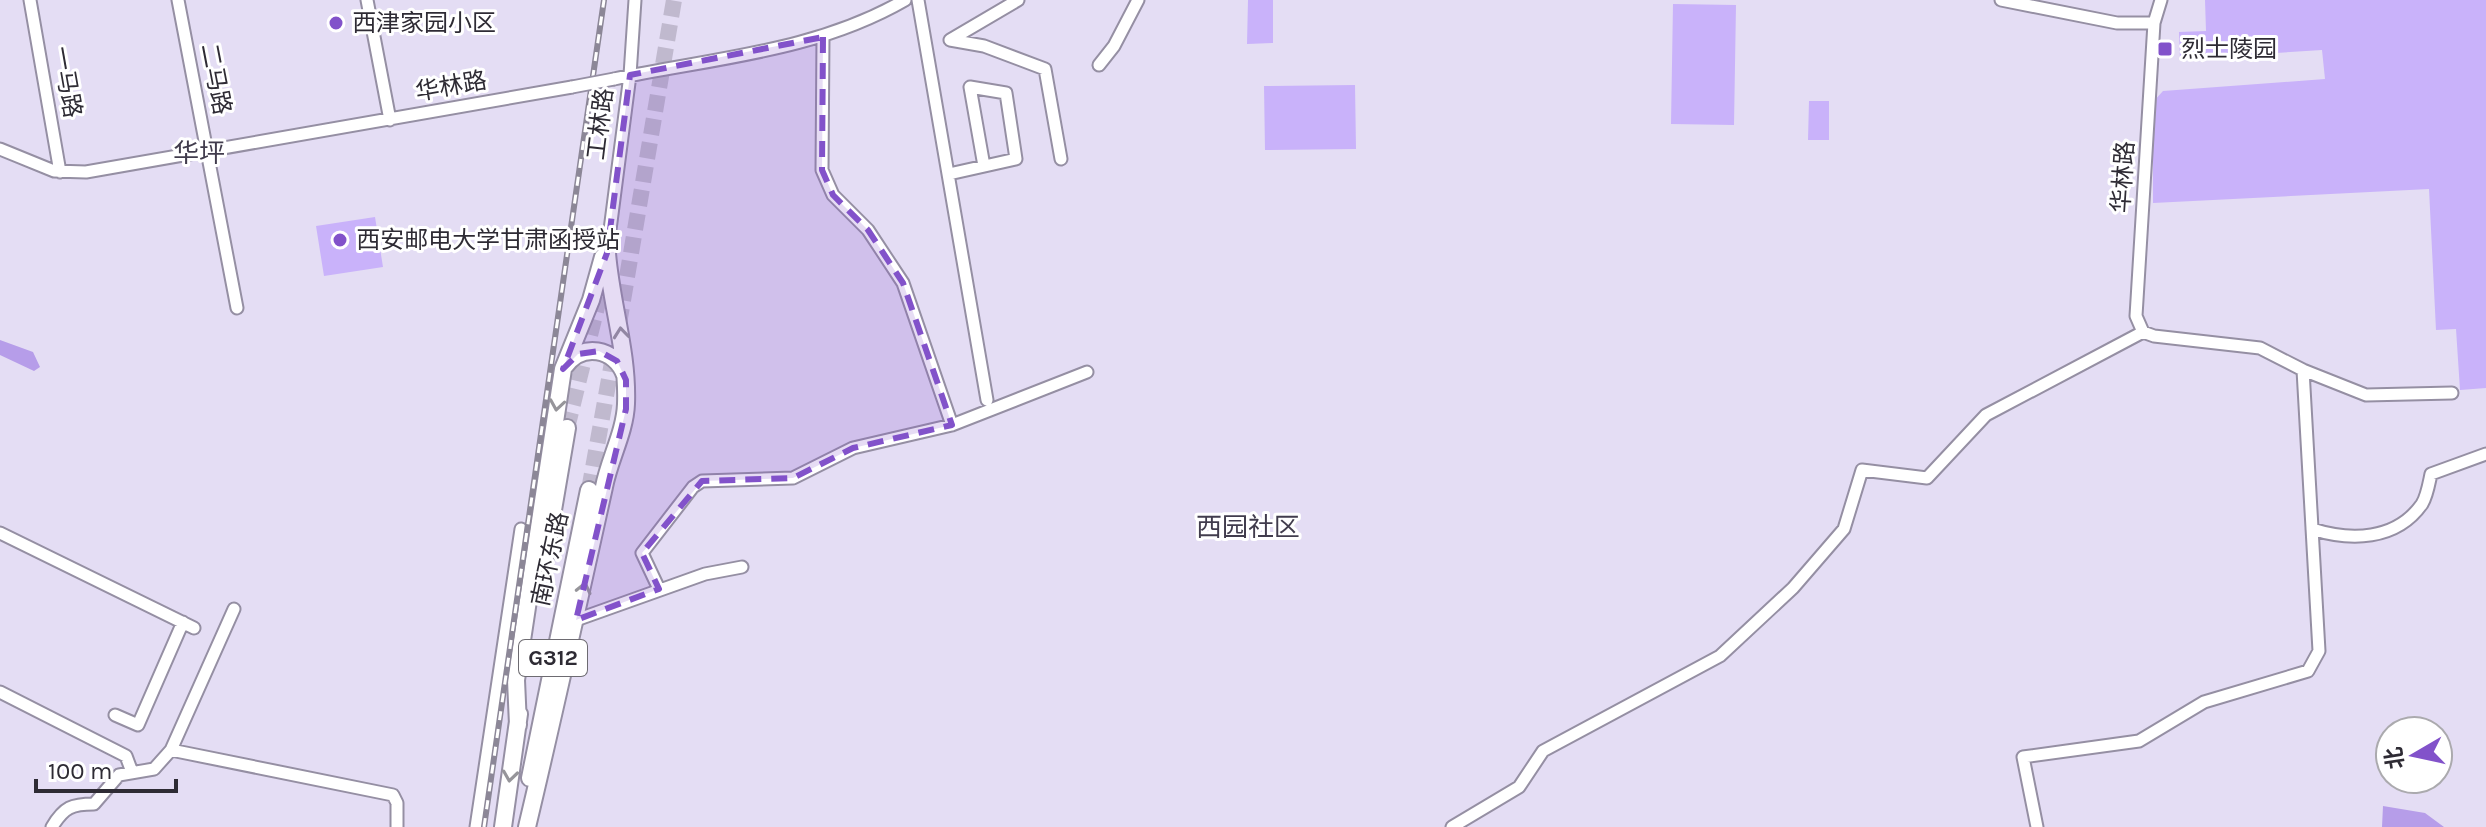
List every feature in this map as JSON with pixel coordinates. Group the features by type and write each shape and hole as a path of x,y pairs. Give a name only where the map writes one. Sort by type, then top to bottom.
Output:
{"highway":[{"path":"518,725 516,680 563,369 591,300 603,256 607,253"},
{"path":"526,827 576,620 604,484 626,409 620,317 610,290 607,253"},
{"path":"563,369 578,354 599,351 617,361 626,380"},
{"name":"南环东路","path":"518,725 567,428"},
{"name":"南环东路","path":"526,827 532,755 589,490"},
{"name":"G312","path":"503,827 518,725"}],"street":[{"name":"一马路","path":"30,0 60,172"},
{"name":"二马路","path":"178,0 237,308"},
{"path":"367,0 390,120"},
{"name":"工林路","path":"607,253 630,75 635,0"},
{"name":"华林路","path":"0,149 31,164 60,172 119,168 572,87 823,37 866,21 905,0"},
{"path":"918,0 987,400"},
{"path":"1018,0 950,40 984,46 1045,69 1061,159"},
{"path":"1099,65 1114,46 1138,0"},
{"path":"2001,0 2117,23 2154,23"},
{"name":"华林路","path":"2143,332 2136,316 2154,23 2161,0"},
{"path":"823,37 822,170 833,195 868,230 903,283 952,425"},
{"path":"949,174 1016,159 1006,93 970,87 984,166"},
{"path":"1452,827 1519,787 1543,751 1720,656 1793,588 1844,529 1862,470 1927,478 1986,415 2143,332 2154,336 2260,348 2303,370 2366,395 2452,393"},
{"path":"2037,827 2023,757 2139,741 2204,702 2308,671 2314,666 2319,651 2303,370"},
{"path":"659,589 642,553 693,487 702,481 793,478 853,448 952,425 1087,372"},
{"path":"2312,529 2337,537 2374,537 2399,525 2423,503 2431,474 2486,454"},
{"path":"476,827 521,529"},
{"path":"0,533 188,625 138,725 115,715"},
{"path":"576,620 659,589 742,567"},
{"path":"513,577 531,580"},
{"path":"52,827 60,813 73,804 94,804 119,775 154,769 171,750 234,609"},
{"path":"0,692 126,756 132,772"},
{"path":"171,750 393,795 397,803 397,827"}],"highlighted area":[{"path":"823,37 822,170 833,195 868,230 903,283 952,425 853,448 793,478 702,481 642,553 659,589 576,620 626,409 626,380 617,361 599,351 578,354 563,369 607,253 630,75"}],"shaded area":[{"path":"1248,0 1273,0 1273,43 1247,44"},
{"path":"2205,0 2486,0 2486,388 2460,390 2456,329 2436,330 2429,189 2153,203 2153,102 2163,91 2325,79 2322,50 2180,59 2179,32 2206,31"},
{"path":"1673,4 1736,5 1734,125 1671,124"},
{"path":"1355,85 1356,149 1265,150 1264,86"},
{"path":"1809,101 1829,101 1829,140 1808,140"},
{"path":"375,217 383,267 324,276 316,226"},
{"path":"0,340 33,352 40,367 34,371 0,355"},
{"path":"2383,806 2425,813 2444,827 2382,827"}],"tunnel":[{"path":"619,324 674,0"},
{"path":"567,428 603,283"},
{"path":"589,490 615,346"}],"railway":[{"path":"484,827 604,0"}],"place":[{"name":"西津家园小区","path":"336,23"},
{"name":"烈士陵园","path":"2165,49"},
{"name":"西安邮电大学甘肃函授站","path":"340,240"}],"district":[{"name":"华坪","path":"199,153"},
{"name":"西园社区","path":"1248,527"}]}
